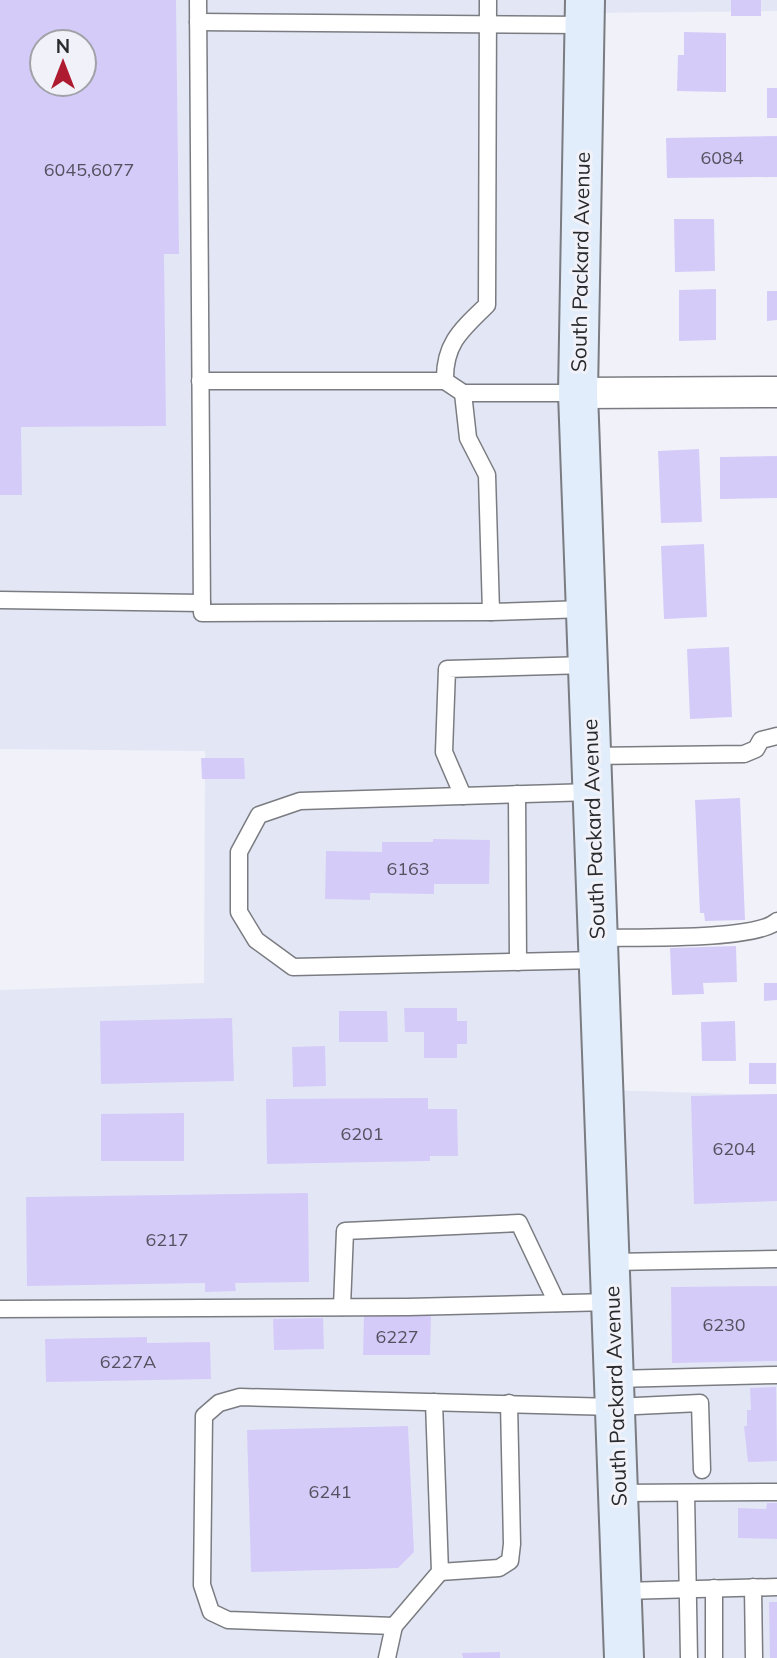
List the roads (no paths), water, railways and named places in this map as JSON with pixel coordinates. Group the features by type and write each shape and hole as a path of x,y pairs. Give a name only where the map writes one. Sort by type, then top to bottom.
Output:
{"street":[{"name":"South Packard Avenue","path":"585,13 578,393 612,1262 611,1302 624,1658"},
{"path":"578,393 777,392"}],"lane":[{"path":"198,0 202,613 585,609"},
{"path":"446,381 445,359 459,332 487,305 488,0"},
{"path":"198,22 488,23 585,13"},
{"path":"200,381 446,381 463,393 578,393"},
{"path":"463,393 468,438 487,475 491,612"},
{"path":"0,600 202,603"},
{"path":"463,796 444,752 447,669 587,665"},
{"path":"777,736 761,740 756,749 744,754 591,774 517,794 300,801 259,815 239,852 239,912 256,940 293,967 518,962 598,949 745,933 771,926 777,921"},
{"path":"517,794 518,962"},
{"path":"342,1307 345,1231 519,1223 557,1303"},
{"path":"612,1262 777,1259"},
{"path":"0,1309 611,1302"},
{"path":"394,1626 228,1620 211,1612 202,1585 204,1416 219,1403 240,1398 509,1403 777,1374"},
{"path":"614,1393 700,1403 702,1469"},
{"path":"387,1658 394,1626 440,1572 434,1402"},
{"path":"440,1572 499,1568 510,1561 509,1403"},
{"path":"618,1493 777,1492"},
{"path":"686,1493 689,1658"},
{"path":"753,1587 754,1658"},
{"path":"622,1591 777,1587"},
{"path":"714,1588 714,1658"}]}
